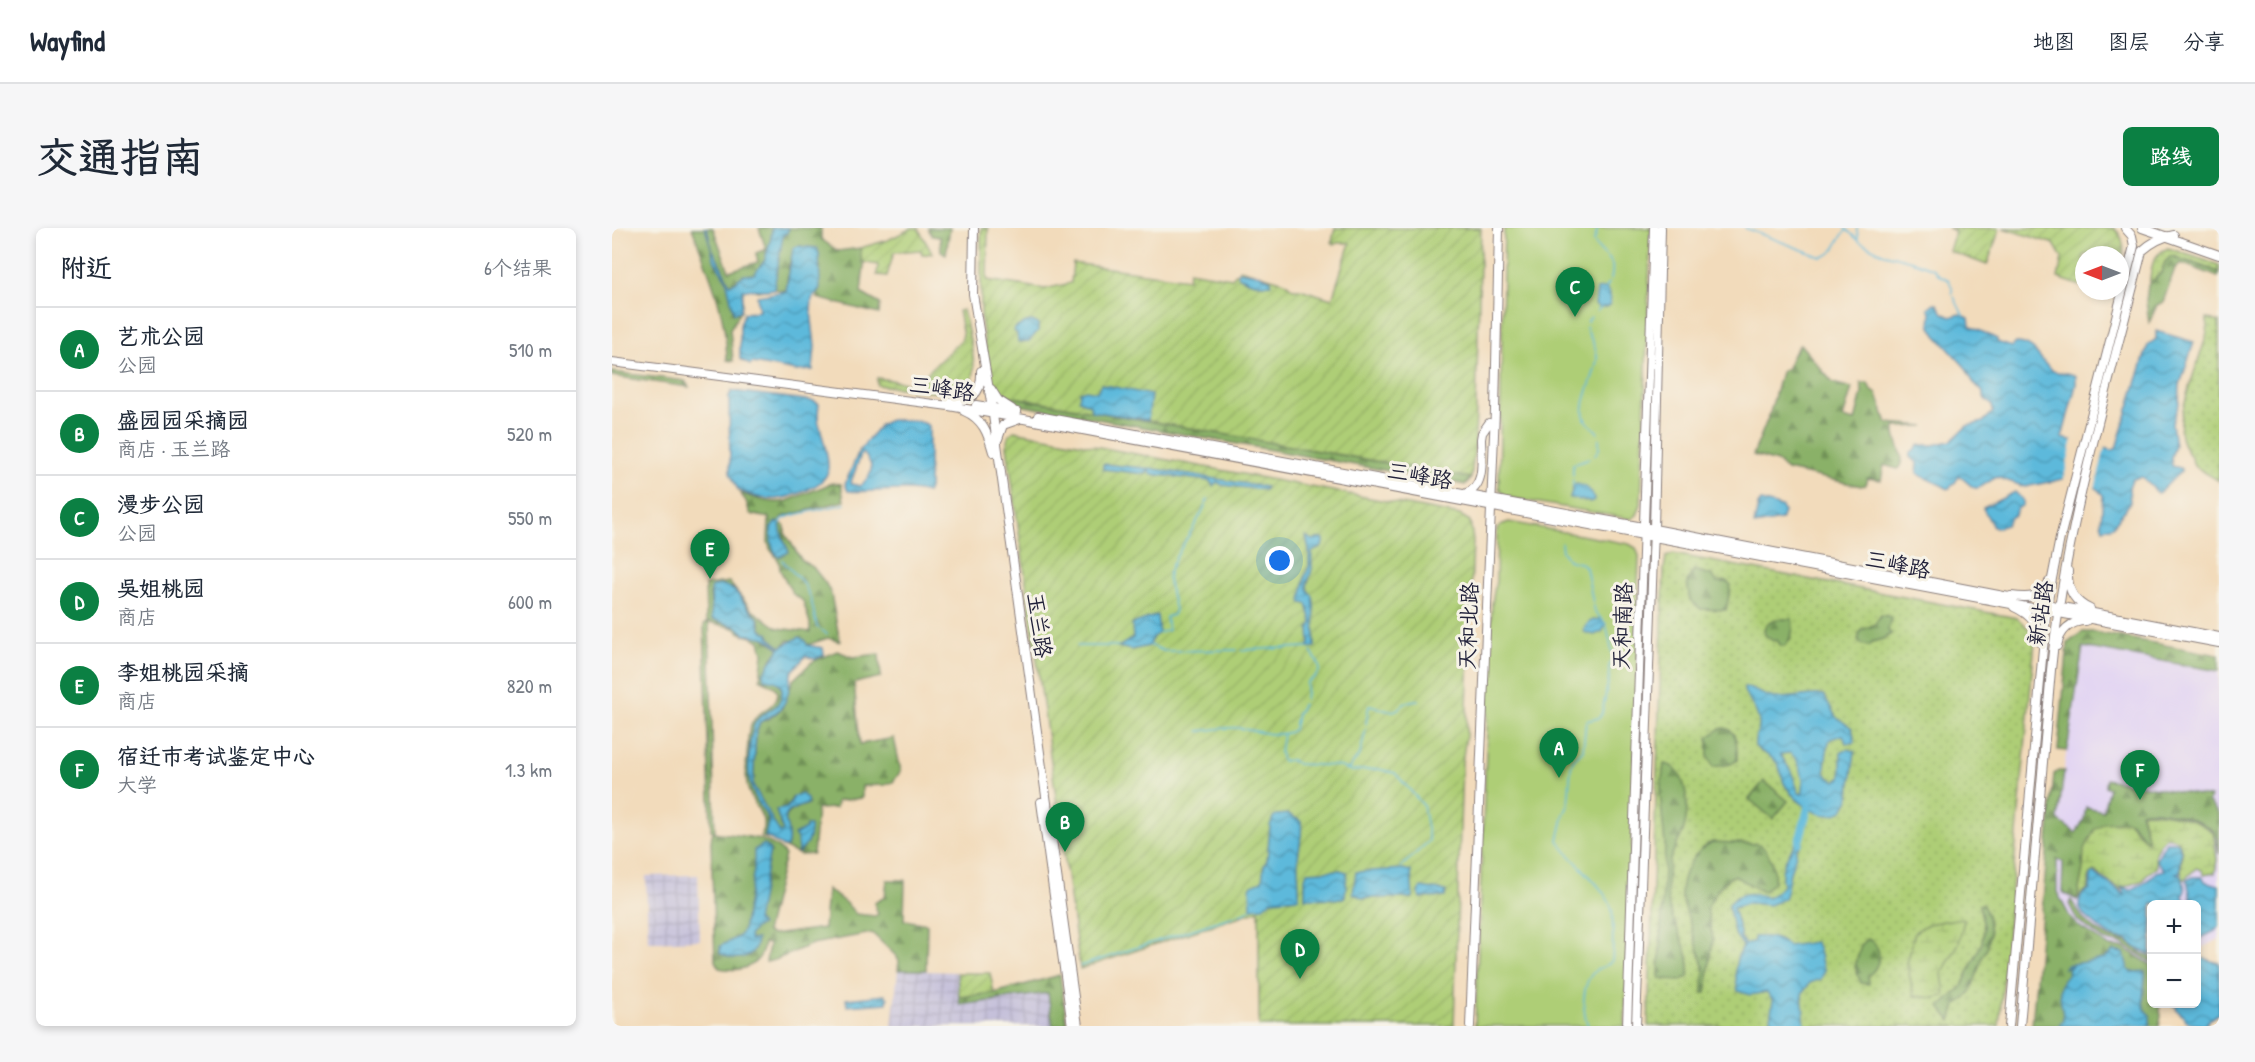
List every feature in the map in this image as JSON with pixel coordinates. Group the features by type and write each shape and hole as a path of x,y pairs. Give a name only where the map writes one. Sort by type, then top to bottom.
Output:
{"street":[{"name":"玉兰路","path":"972,228 970,296 990,410 1078,1026"},
{"name":"天和北路","path":"1465,1026 1489,502 1494,228"},
{"name":"天和北路","path":"1470,1026 1499,228"},
{"name":"天和南路","path":"1627,1026 1654,228"},
{"name":"天和南路","path":"1636,1026 1654,533 1661,228"},
{"name":"新站路","path":"2009,1026 2047,607 2058,546 2134,246 2132,236 2125,228"},
{"path":"2142,228 2219,250"},
{"path":"2155,228 2219,255"},
{"name":"新站路","path":"2020,1026 2057,609 2069,548 2142,251 2151,242 2170,235"},
{"name":"三峰路","path":"612,357 990,410 1462,495 1489,502"},
{"name":"三峰路","path":"612,362 948,404"},
{"path":"948,404 969,398 977,393 983,371"},
{"path":"983,371 998,400 1025,416"},
{"path":"948,404 976,417 987,432 996,452"},
{"path":"996,452 998,435 1003,425 1025,416"},
{"name":"三峰路","path":"1025,416 2120,621 2219,637"},
{"path":"1462,495 1472,492 1479,484 1482,433 1490,423"},
{"name":"玉兰路","path":"996,452 1072,1026"},
{"path":"1993,597 2031,598 2043,592 2048,585 2058,546"},
{"path":"2069,548 2067,577 2072,594 2084,606 2120,621"},
{"path":"1993,597 2032,617 2040,636 2041,668"},
{"path":"2051,670 2058,641 2068,626 2081,621 2120,621"},
{"name":"三峰路","path":"2120,621 2219,643"}],"shaded area":[{"path":"2083,647 2219,671 2219,939 2201,948 2201,900 2147,900 2147,962 2124,948 2110,947 2077,925 2070,917 2057,892 2058,820"},
{"path":"698,875 700,940 648,942 646,876"},
{"path":"898,970 957,972 960,1005 1048,993 1053,1026 892,1026"}],"green space":[{"path":"692,228 713,228 729,271 758,262 756,253 766,249 759,228 821,228 821,239 838,251 860,248 864,266 861,293 880,304 879,314 817,298 819,290 804,247 798,246 789,264 786,291 774,289 757,291 752,288 743,290 741,311 730,329 733,361 727,360 720,308"},
{"path":"912,228 918,228 932,253 922,255 921,250 894,252 887,276 877,275 878,265 862,262 860,248 888,240"},
{"path":"928,228 950,228 946,254 941,252 940,237 932,236"},
{"path":"981,228 988,228 987,280 1045,289 1071,283 1073,263 1188,279 1189,271 1232,278 1240,269 1285,282 1293,289 1332,299 1350,243 1335,245 1332,242 1335,228 1481,228 1475,443 1471,478 1003,395 1003,400 994,390 990,376 981,319"},
{"path":"1504,228 1651,228 1641,504 1637,515 1631,519 1506,497 1499,488"},
{"path":"1948,228 2000,228 1987,265 1949,251 1955,231"},
{"path":"2003,228 2113,228 2120,235 2123,246 2075,246 2075,284 2058,278 2062,258 2054,244"},
{"path":"2168,248 2219,265 2219,272 2176,257 2149,285 2155,259"},
{"path":"2171,256 2219,272 2218,277 2181,263 2175,268 2163,302 2157,305 2149,323 2146,301 2148,285 2161,273 2165,262"},
{"path":"963,310 974,372 972,383 966,391 956,395 877,385 877,378 917,383 961,340 963,335 958,311"},
{"path":"2206,318 2219,322 2219,481 2194,466 2181,437 2180,427 2189,388 2206,337 2208,326"},
{"path":"1800,344 1833,383 1852,388 1843,418 1855,421 1862,393 1861,383 1868,383 1871,390 1877,394 1887,423 1925,426 1895,427 1902,459 1898,469 1884,465 1881,480 1867,478 1865,485 1861,486 1787,470 1777,462 1753,455 1770,413 1781,372 1788,368"},
{"path":"612,372 685,381 689,387 612,376"},
{"path":"1002,395 1471,478 1465,485 1008,403 1003,400"},
{"path":"1014,431 1460,515 1470,521 1473,540 1466,736 1462,763 1454,1026 1259,1026 1259,910 1080,969 1007,446 1009,435"},
{"path":"832,483 841,484 844,501 782,517 779,522 785,526 785,533 802,561 813,567 826,584 831,594 840,642 828,638 807,645 789,640 781,647 770,638 768,633 761,630 760,620 750,611 733,588 710,593 712,619 737,627 745,634 761,636 780,648 771,660 775,680 782,687 782,695 778,704 763,714 756,723 751,739 749,759 751,787 769,819 765,836 770,839 761,837 762,817 748,789 746,766 751,725 757,716 775,702 778,693 775,687 760,679 763,653 760,641 744,635 734,628 709,622 715,832 762,840 779,848 785,855 766,932 772,935 824,928 827,889 856,914 875,916 878,914 874,903 885,897 887,880 905,880 904,920 927,924 926,970 898,970 899,961 896,956 872,933 812,944 766,962 769,944 764,943 759,957 749,966 735,969 719,968 715,961 711,842 714,832 711,830 704,625 708,622 705,585 729,582 752,610 778,628 810,632 810,623 803,601 793,594 780,570 779,561 770,549 769,518 750,514 746,501 740,493 763,500 781,502"},
{"path":"1509,522 1629,544 1636,548 1639,556 1637,618 1639,635 1625,1026 1475,1026 1492,603 1496,581 1497,529"},
{"path":"1673,554 2017,618 2030,630 2035,641 1999,1026 1648,1026 1664,569 1666,557"},
{"path":"1694,570 1711,575 1717,582 1726,581 1731,585 1726,610 1701,609 1690,600 1687,582"},
{"path":"1881,615 1891,617 1888,630 1891,634 1872,642 1870,646 1861,644 1858,641 1860,631 1875,624"},
{"path":"1777,619 1792,619 1792,634 1784,646 1765,635 1764,629 1767,624"},
{"path":"2082,632 2094,632 2219,655 2219,671 2083,647 2067,751 2058,750 2068,643"},
{"path":"837,651 853,657 879,654 881,677 854,683 860,744 894,738 901,771 893,782 885,785 862,786 862,798 837,801 836,808 817,809 813,854 800,855 783,847 788,845 785,823 792,810 808,804 792,798 787,808 776,810 783,831 780,834 753,785 756,733 759,722 769,719 782,708 793,680 812,662"},
{"path":"1725,728 1735,736 1737,760 1731,764 1713,767 1708,756 1708,738 1719,729"},
{"path":"1664,764 1672,767 1679,774 1687,799 1686,822 1672,854 1667,886 1669,907 1688,960 1688,977 1681,980 1660,979 1659,975 1665,845 1660,793"},
{"path":"2064,771 2058,820 2076,833 2084,819 2086,807 2103,811 2109,788 2105,786 2106,779 2210,797 2208,802 2219,814 2219,854 2215,832 2208,827 2168,813 2140,812 2147,842 2131,822 2082,859 2083,869 2077,900 2062,892 2063,862 2057,859 2057,892 2070,917 2077,925 2110,947 2124,948 2147,962 2147,1008 2160,1008 2159,1026 2032,1026 2054,774"},
{"path":"1764,781 1788,801 1773,819 1749,799"},
{"path":"2141,813 2181,817 2199,823 2213,832 2217,859 2215,873 2204,875 2202,870 2196,868 2183,881 2182,852 2178,840 2166,837 2156,851 2157,867 2146,875 2144,880 2121,887 2121,890 2094,871 2089,876 2089,888 2077,900 2084,850 2095,829 2104,823 2128,821 2147,842"},
{"path":"1712,842 1759,844 1769,856 1773,866 1774,882 1763,892 1735,876 1730,877 1717,890 1707,909 1713,939 1706,993 1703,993 1704,967 1681,896 1683,879 1689,864"},
{"path":"2071,900 2084,920 2098,931 2110,938 2126,941 2147,955 2147,959 2124,945 2104,940 2077,920 2069,904"},
{"path":"1982,904 1988,915 1990,935 1987,949 1971,991 1956,1005 1951,1021 1940,1007 1961,988 1982,942 1984,926 1979,905"},
{"path":"1962,918 1964,920 1959,943 1942,973 1945,996 1934,998 1914,996 1907,964 1915,932 1928,924"},
{"path":"1868,939 1877,947 1879,957 1876,967 1868,976 1869,984 1861,983 1855,967 1861,945"},
{"path":"957,973 990,973 994,993 959,997"},
{"path":"1060,975 1067,1024 1053,1026 1048,993 960,1005 959,997 994,993"}],"water":[{"path":"705,228 707,228 711,246 730,284 738,281 744,275 754,274 765,260 772,228 789,228 783,235 774,289 743,290 741,311 734,313 726,279 715,262"},
{"path":"798,246 817,248 819,253 820,288 812,299 811,311 815,346 813,370 796,371 753,363 750,365 740,359 740,325 744,313 759,311 757,296 786,291 793,248"},
{"path":"1238,271 1258,274 1271,280 1271,284 1246,280 1238,276"},
{"path":"1606,288 1610,294 1610,305 1598,307 1595,304 1597,289"},
{"path":"1934,303 1943,313 1951,317 1959,314 1969,318 1970,326 1997,339 1997,342 2012,347 2016,343 2029,346 2053,371 2076,376 2076,385 2062,438 2112,450 2116,449 2148,345 2156,339 2156,331 2194,342 2180,385 2179,404 2172,423 2175,446 2171,457 2172,466 2181,468 2181,472 2158,493 2142,477 2133,479 2129,487 2130,503 2113,526 2103,529 2101,523 2103,495 2095,487 2063,479 2025,487 1997,477 1974,488 1959,475 1948,489 1917,473 1918,463 1910,457 1910,453 1920,445 1951,441 1967,426 1983,422 1993,412 1992,405 1985,399 1965,367 1930,325 1931,315 1928,308"},
{"path":"1032,321 1038,324 1038,331 1029,341 1018,342 1014,329"},
{"path":"1101,384 1151,395 1148,420 1091,411 1090,405 1079,400 1080,392 1086,390 1097,392"},
{"path":"732,391 814,401 819,404 818,421 828,463 826,475 822,481 798,494 775,499 760,498 738,490 730,473 729,396"},
{"path":"890,420 905,420 929,426 929,489 927,493 907,490 848,491 845,484 859,451 880,425","holes":["862,452 869,461 871,469 868,477 860,486 851,482"]},
{"path":"1103,464 1155,469 1266,487 1264,490 1222,485 1217,482 1213,486 1210,481 1150,474 1149,470 1146,474 1103,469"},
{"path":"1577,484 1589,489 1594,500 1590,502 1570,498 1573,486"},
{"path":"2015,492 2023,500 2023,505 2017,509 2006,525 1999,528 1993,527 1983,508"},
{"path":"1761,501 1782,507 1784,512 1781,520 1754,525"},
{"path":"776,522 780,524 789,552 779,557 774,551 771,540 771,528"},
{"path":"1306,536 1312,540 1324,539 1322,547 1312,552 1312,568 1307,586 1313,596 1314,609 1315,647 1310,648 1308,647 1309,629 1312,622 1307,604 1301,601 1309,566"},
{"path":"723,585 738,594 757,616 761,630 768,633 770,638 781,647 799,637 805,640 807,645 823,648 824,655 815,659 805,656 793,670 788,696 775,713 760,722 756,733 753,785 780,833 783,831 776,810 787,808 796,795 802,794 807,799 808,804 796,808 786,816 789,838 787,847 765,836 769,819 753,792 749,768 751,740 755,724 781,699 782,689 779,683 764,679 763,674 780,648 766,638 745,634 737,627 712,619 711,588"},
{"path":"1157,615 1159,633 1153,637 1149,646 1131,650 1118,647 1133,638 1132,624"},
{"path":"1600,619 1606,624 1602,632 1594,635 1584,632 1589,622"},
{"path":"1744,687 1776,698 1824,695 1836,717 1852,728 1855,741 1853,743 1846,743 1843,735 1830,739 1826,761 1825,773 1836,781 1841,778 1841,753 1847,749 1855,751 1849,799 1843,810 1835,814 1818,813 1802,804 1790,791 1777,763 1755,746 1759,722","holes":["1790,753 1794,756 1803,778 1802,794 1799,793 1791,771 1780,754"]},
{"path":"1288,814 1301,821 1298,854 1299,898 1272,900 1263,907 1251,908 1250,888 1262,881 1273,817"},
{"path":"806,826 810,826 809,838 798,853 797,838 794,835 806,829"},
{"path":"1796,842 1800,843 1800,846 1796,849 1784,899 1769,905 1749,903 1733,908 1740,937 1745,945 1754,941 1754,937 1764,937 1776,939 1788,946 1815,942 1818,948 1825,970 1821,979 1810,983 1802,994 1805,1026 1779,1026 1770,1018 1773,1001 1767,992 1750,995 1738,991 1736,962 1743,946 1734,933 1728,905 1732,900 1746,894 1757,894 1768,898 1783,886 1783,867"},
{"path":"2166,842 2179,844 2180,872 2176,873 2182,875 2185,900 2147,900 2147,953 2135,947 2129,940 2115,938 2106,933 2083,913 2079,901 2090,889 2091,875 2094,873 2125,895 2122,887 2131,890 2146,882 2156,872 2164,870 2156,860"},
{"path":"764,844 770,850 757,921 761,925 749,936 750,940 757,939 752,951 743,957 732,958 720,953 720,946 738,937 743,931 754,870 754,850"},
{"path":"1403,869 1411,871 1413,898 1362,898 1353,893 1356,872"},
{"path":"1340,870 1347,872 1345,897 1341,899 1305,898 1307,872"},
{"path":"2202,877 2206,882 2219,885 2219,926 2215,931 2201,938 2201,900 2191,900 2187,880"},
{"path":"1421,887 1446,891 1445,897 1420,898 1418,892"},
{"path":"2113,951 2124,953 2128,969 2132,972 2145,971 2143,1001 2150,1015 2150,1026 2058,1026 2063,1021 2061,984 2071,966 2064,968 2066,965 2104,959"},
{"path":"2201,958 2219,963 2219,1011 2204,1026 2189,1023 2176,1009 2201,1008"},
{"path":"885,995 888,998 887,1003 847,1006 846,999"}],"pier":[{"path":"2073,439 2105,447 2095,489 2063,482"}],"waterway":[{"path":"1598,228 1594,241 1612,265 1611,279"},
{"path":"1745,228 1821,257 1834,250 1847,230"},
{"path":"1845,228 1860,242 1882,253 1934,269 1939,275 1949,280 1952,294"},
{"path":"1857,228 1858,239"},
{"path":"1606,288 1609,283"},
{"path":"1954,297 1964,317"},
{"path":"1597,311 1601,307"},
{"path":"1587,322 1591,317"},
{"path":"1586,327 1596,349 1597,358 1584,405 1584,413 1586,421 1598,433"},
{"path":"1594,456 1599,449 1599,438"},
{"path":"1573,475 1573,464 1589,458"},
{"path":"1573,480 1573,486"},
{"path":"1159,633 1168,630 1166,617 1173,615 1175,610 1168,579 1169,572 1208,499"},
{"path":"780,524 783,519 790,516 845,504"},
{"path":"1561,543 1562,551 1568,560 1583,564 1586,568 1595,612 1606,624 1613,656 1609,667 1602,713 1599,718 1586,721 1583,750 1573,760 1568,806 1558,840 1603,892 1612,910 1612,960 1591,975 1585,989 1584,1004 1588,1026"},
{"path":"782,560 804,584 811,599 817,627 827,634"},
{"path":"1150,645 1164,651 1237,650"},
{"path":"1077,646 1118,646"},
{"path":"1241,650 1308,647"},
{"path":"1305,700 1307,682 1317,675 1320,668 1311,652"},
{"path":"1366,724 1369,705 1392,711 1405,703 1419,700"},
{"path":"1199,731 1238,728 1283,734 1294,729 1297,714 1303,704"},
{"path":"1348,770 1360,754 1366,729"},
{"path":"1283,734 1280,752 1282,761 1338,766 1352,771 1378,769 1395,773 1423,805 1429,841 1401,867"},
{"path":"1799,842 1808,808"},
{"path":"1080,966 1246,912 1251,908"}],"place":[{"name":"漫步公园","path":"1575,317"},
{"name":"李姐桃园采摘","path":"710,579"},
{"name":"艺术公园","path":"1559,778"},
{"name":"宿迁市考试鉴定中心","path":"2140,800"},
{"name":"盛园园采摘园","path":"1065,852"},
{"name":"吴姐桃园","path":"1300,979"}]}
